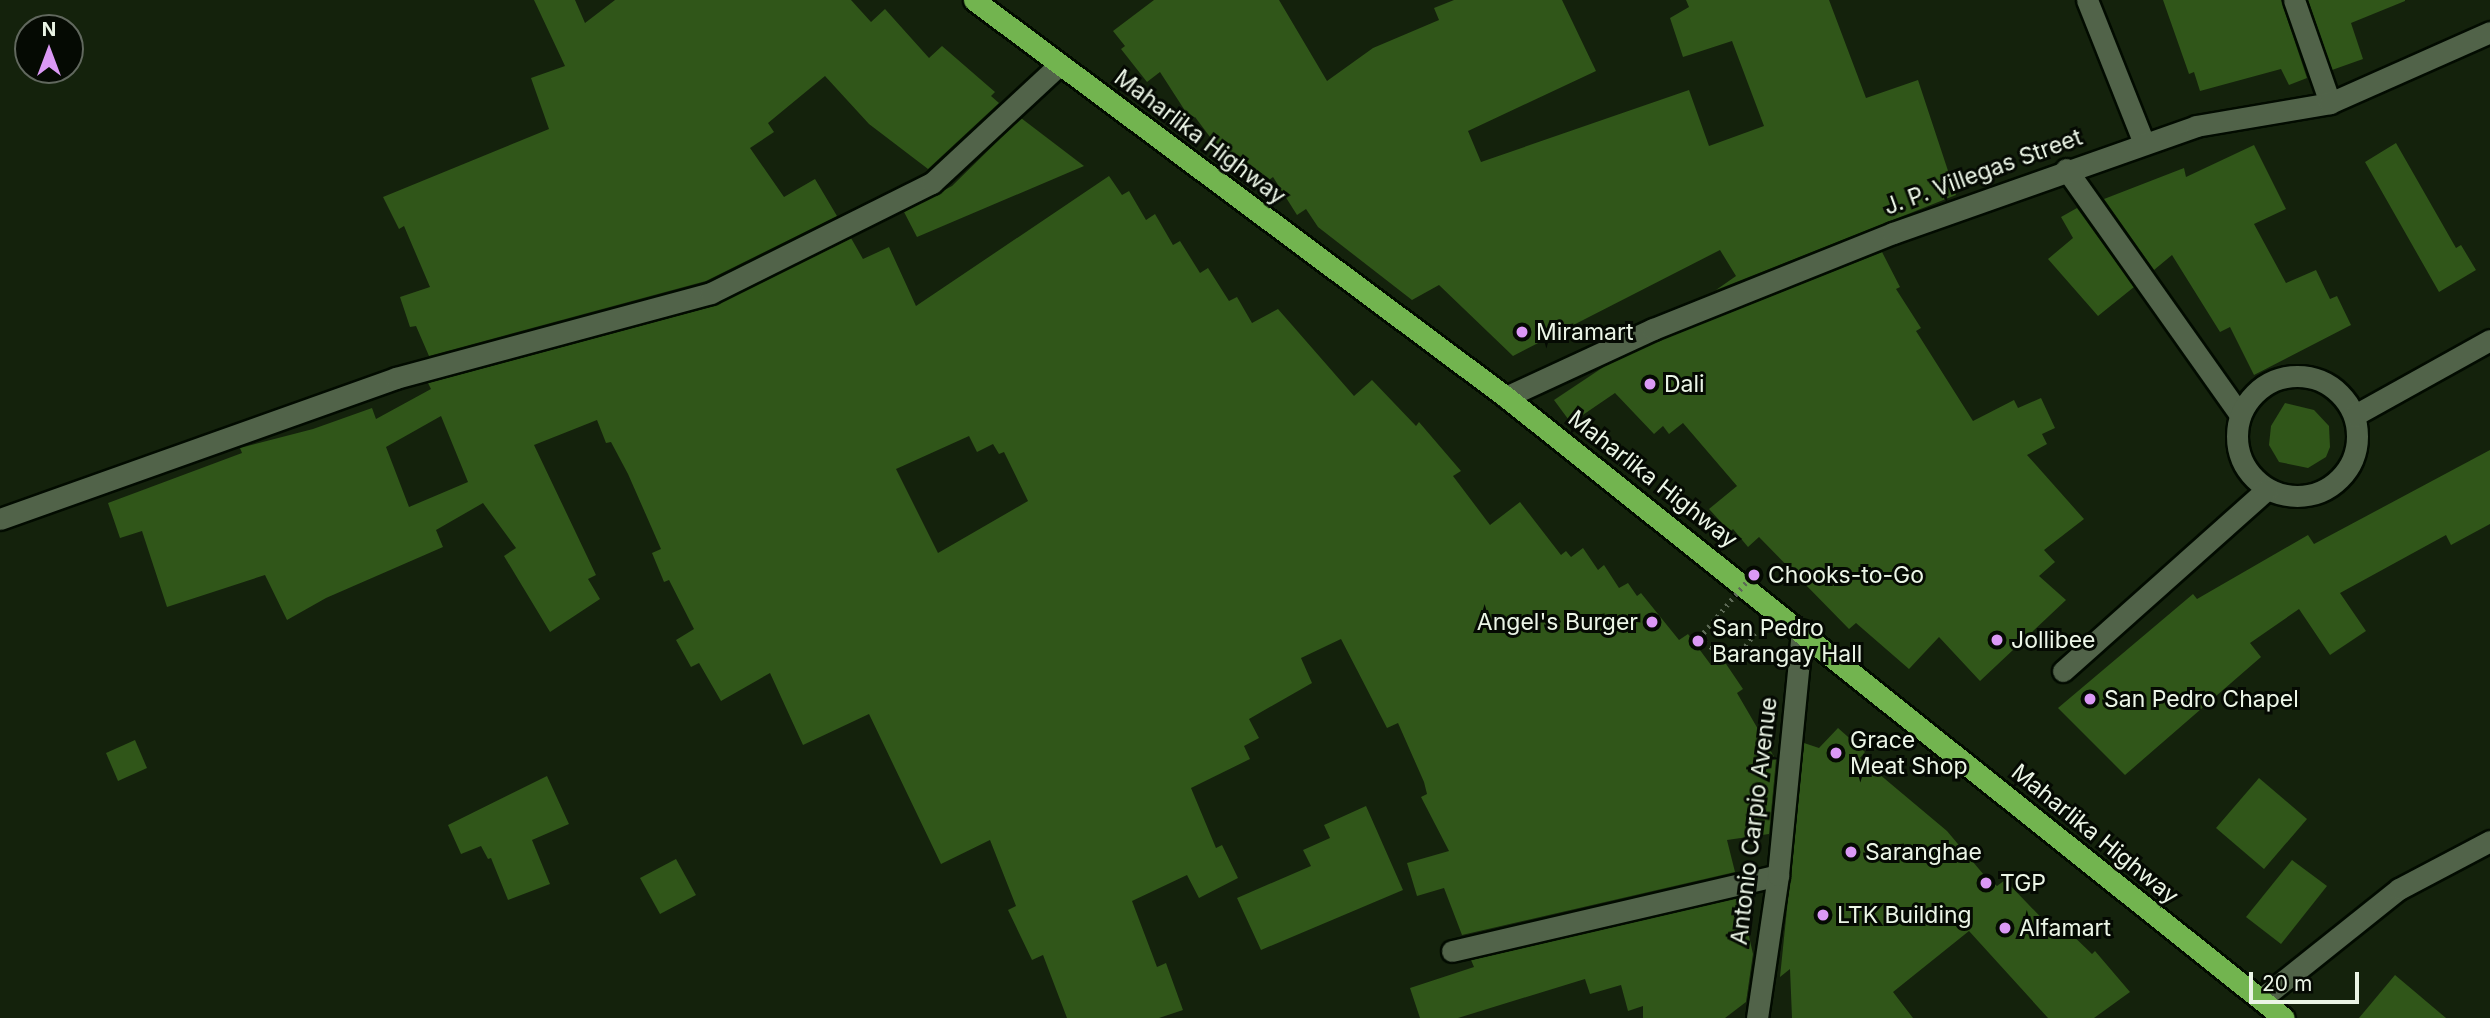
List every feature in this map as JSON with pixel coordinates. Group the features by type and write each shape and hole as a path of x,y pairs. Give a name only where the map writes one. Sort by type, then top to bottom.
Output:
{"highway":[{"name":"Maharlika Highway","path":"974,0 1506,397 2284,1018"}],"street":[{"path":"2087,0 2144,143"},
{"path":"2294,0 2330,103"},
{"name":"J. P. Villegas Street","path":"1506,397 1760,284 2066,169 2196,126 2330,103 2490,32"},
{"path":"0,519 396,378 711,293 932,183 1059,65"},
{"path":"2066,169 2240,415"},
{"path":"2355,415 2490,340"},
{"path":"2286,377 2308,377 2327,383 2344,397 2355,415 2355,457 2344,476 2328,489 2308,496 2286,496 2267,489 2250,476 2240,457 2236,437 2240,415 2250,397 2266,384 2286,377"},
{"path":"2063,671 2267,489"},
{"name":"Antonio Carpio Avenue","path":"1757,1018 1778,875 1802,631"},
{"path":"2261,999 2399,889 2490,842"},
{"path":"1452,951 1778,875"}],"path":[{"path":"1733,663 1699,638 1758,568"}],"building":[{"path":"534,0 575,0 585,23 615,0 851,0 871,22 885,9 929,58 942,46 995,92 991,96 999,103 928,169 869,124 825,76 768,123 774,132 750,148 784,197 815,179 837,216 706,281 429,356 416,326 410,327 400,297 430,287 404,226 399,229 383,197 549,129 531,78 565,66"},
{"path":"1154,0 1279,0 1327,81 1373,48 1439,20 1434,8 1454,0 1562,0 1596,71 1468,131 1481,162 1689,90 1709,146 1764,126 1732,41 1683,57 1670,18 1689,7 1686,0 1829,0 1866,98 1918,80 1956,195 1716,290 1736,276 1720,250 1513,356 1439,285 1412,300 1318,227 1306,209 1297,215 1273,177 1261,186 1246,167 1237,173 1195,117 1191,120 1160,72 1147,82 1121,49 1125,46 1113,31"},
{"path":"2163,0 2281,0 2307,78 2289,85 2281,69 2200,91 2194,72 2189,74"},
{"path":"2308,0 2405,1 2351,23 2363,59 2332,70"},
{"path":"1021,118 1084,166 917,237 904,212 952,186"},
{"path":"2396,143 2456,248 2461,245 2476,270 2439,292 2365,162"},
{"path":"2254,145 2286,209 2254,224 2286,283 2316,270 2330,299 2337,296 2351,325 2254,375 2230,327 2220,332 2172,255 2154,270 2104,199 2184,168 2186,177"},
{"path":"1109,176 1122,195 1129,191 1146,220 1155,214 1173,245 1180,241 1200,273 1208,268 1229,301 1237,297 1252,323 1278,309 1354,396 1372,380 1416,426 1419,422 1461,471 1453,476 1490,525 1520,502 1561,555 1566,551 1571,557 1583,548 1598,570 1604,565 1619,588 1628,583 1637,596 1641,593 1679,640 1688,634 1711,665 1722,658 1743,689 1737,693 1776,760 1769,834 1727,840 1735,872 1462,935 1444,888 1417,896 1407,863 1449,851 1421,797 1427,794 1424,782 1398,723 1387,728 1341,639 1301,658 1312,683 1249,719 1259,738 1244,746 1250,759 1191,788 1216,848 1222,845 1238,878 1199,898 1187,875 1132,901 1157,967 1166,963 1183,1010 1159,1018 1067,1018 1043,955 1032,960 1008,910 1016,906 990,840 941,864 869,714 803,745 770,673 721,701 699,663 691,667 676,640 694,629 669,580 664,582 652,553 661,549 628,474 611,442 606,443 597,420 534,445 596,575 588,579 600,599 550,632 504,556 516,548 483,503 436,530 443,547 326,598 287,620 265,575 167,607 142,531 120,538 108,503 242,453 240,448 313,429 372,408 376,419 431,389 428,383 714,306 851,238 863,259 889,247 916,306","holes":["441,416 468,482 409,507 386,447","969,436 977,452 993,444 999,454 1004,452 1028,501 938,553 896,469"]},
{"path":"2077,208 2134,287 2098,316 2048,259 2073,238 2061,217"},
{"path":"1882,252 1900,287 1896,289 1921,328 1916,331 1973,421 2014,400 2018,408 2041,398 2055,428 2042,434 2047,444 2027,455 2084,519 2044,550 2055,562 2039,576 2066,600 1980,681 1939,637 1909,669 1856,623 1849,629 1759,537 1748,547 1733,529 1730,532 1709,509 1737,486 1683,423 1669,434 1663,426 1654,434 1615,393 1571,423 1554,400 1605,366 1658,341"},
{"path":"2285,403 2314,410 2329,426 2330,447 2326,457 2308,468 2279,462 2269,445 2271,426"},
{"path":"2490,450 2490,524 2451,545 2446,535 2340,593 2366,631 2330,655 2299,609 2250,643 2261,657 2125,775 2058,708 2193,594 2197,599 2308,535 2314,544"},
{"path":"1838,728 1865,752 1860,758 1947,831 1984,875 1997,886 2005,880 2056,933 2063,926 2092,954 2095,951 2130,992 2094,1018 2048,1018 1969,931 1893,992 1913,1018 1792,1018 1790,969 1780,977 1804,743 1819,748"},
{"path":"135,740 147,768 118,781 106,753"},
{"path":"547,776 569,824 532,840 550,884 508,900 491,858 488,859 481,846 461,854 448,825"},
{"path":"2259,778 2307,819 2264,869 2216,828"},
{"path":"1366,806 1403,890 1261,950 1237,898 1311,866 1303,850 1330,838 1324,825"},
{"path":"676,859 696,895 660,914 640,878"},
{"path":"2292,860 2327,886 2281,944 2246,917"},
{"path":"1740,897 1753,954 1746,1002 1725,1018 1643,1018 1643,1006 1628,1011 1621,985 1590,994 1585,979 1458,1018 1420,1018 1410,988 1474,967 1471,960"},
{"path":"2395,975 2446,1018 2359,1018"}],"place":[{"name":"Miramart","path":"1522,332"},
{"name":"Dali","path":"1650,384"},
{"name":"Chooks-to-Go","path":"1754,575"},
{"name":"Angel's Burger","path":"1652,622"},
{"name":"Jollibee","path":"1997,640"},
{"name":"San Pedro Barangay Hall","path":"1698,641"},
{"name":"San Pedro Chapel","path":"2090,699"},
{"name":"Grace Meat Shop","path":"1836,753"},
{"name":"Saranghae","path":"1851,852"},
{"name":"TGP","path":"1986,883"},
{"name":"LTK Building","path":"1823,915"},
{"name":"Alfamart","path":"2005,928"}]}
